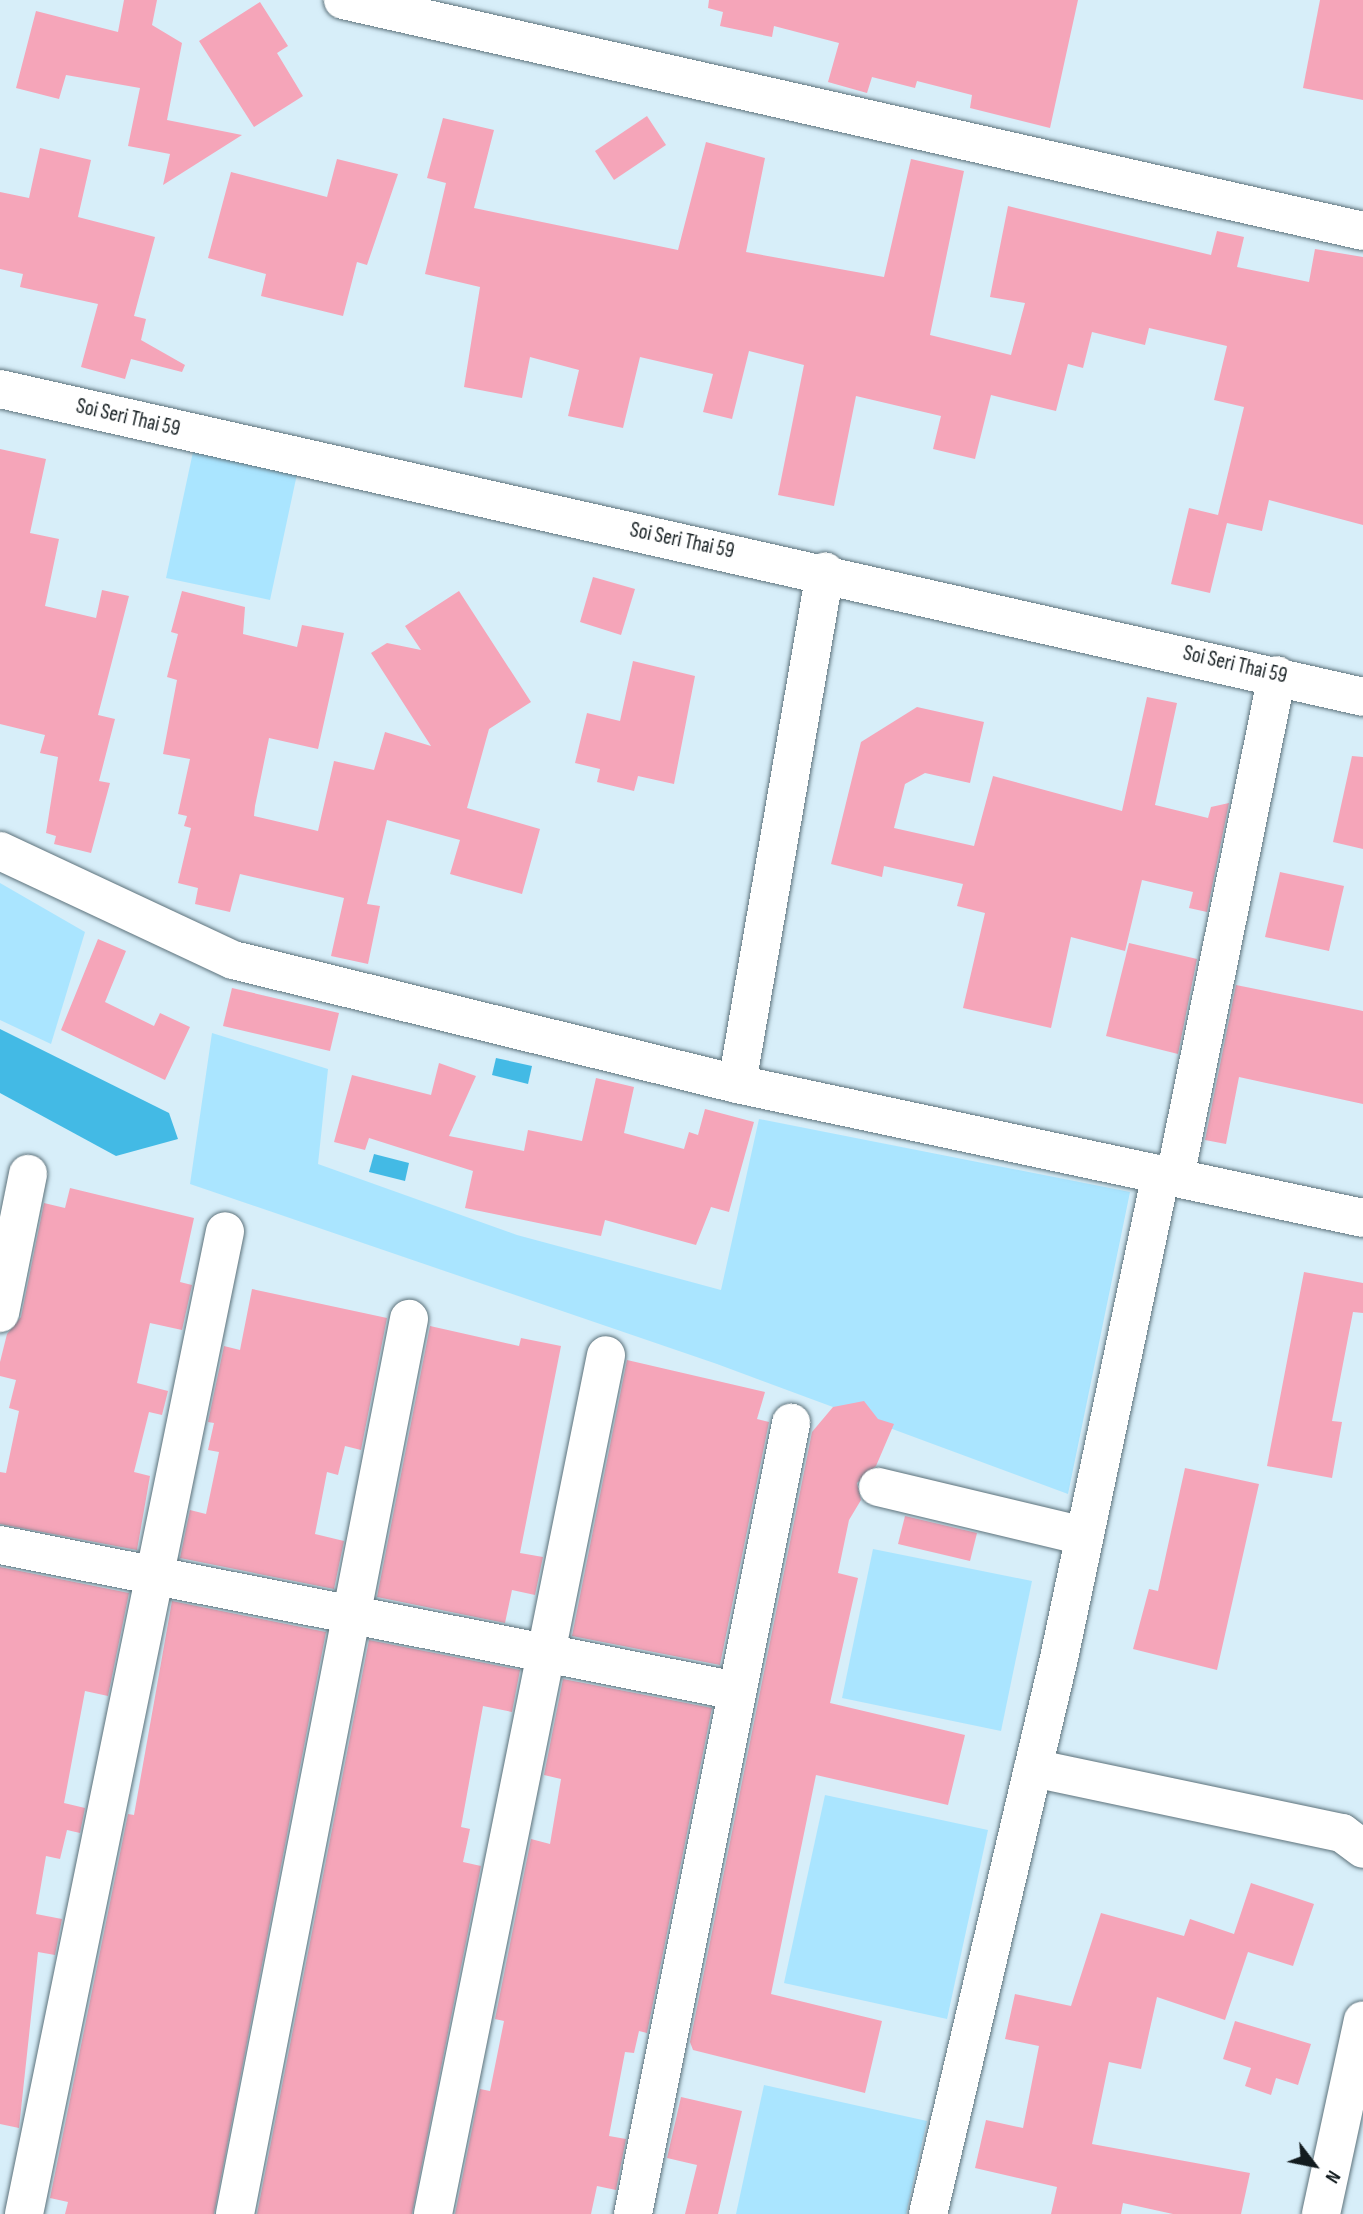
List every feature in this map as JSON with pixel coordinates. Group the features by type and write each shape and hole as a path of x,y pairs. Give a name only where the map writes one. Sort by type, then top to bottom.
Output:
{"street":[{"path":"343,0 437,9 1363,231"},
{"name":"Soi Seri Thai 59","path":"0,389 825,572 1363,696"},
{"path":"737,1084 825,572"},
{"path":"928,2214 1168,1176 1277,675"},
{"path":"0,850 233,960 737,1084 1363,1217"},
{"path":"0,1313 28,1174"},
{"path":"24,2214 225,1231"},
{"path":"235,2214 409,1319"},
{"path":"433,2214 606,1355"},
{"path":"633,2214 791,1423"},
{"path":"878,1487 1084,1536"},
{"path":"0,1545 156,1572 737,1691"},
{"path":"1033,1768 1342,1833 1363,1849"},
{"path":"1321,2214 1363,2020"}],"shaded area":[{"path":"193,452 297,474 270,600 166,578"},
{"path":"0,883 85,932 51,1044 0,1020"},
{"path":"0,1029 169,1113 178,1139 116,1156 0,1093"},
{"path":"212,1033 328,1069 318,1164 517,1235 721,1290 759,1119 1130,1192 1068,1494 717,1364 190,1184"},
{"path":"496,1058 532,1066 528,1084 492,1075"},
{"path":"374,1154 409,1163 405,1181 369,1172"},
{"path":"873,1549 1032,1581 1001,1731 842,1698"},
{"path":"825,1795 988,1830 947,2019 784,1983"},
{"path":"764,2085 927,2121 906,2214 736,2214"}],"building":[{"path":"124,0 157,0 152,25 182,43 167,120 242,135 163,185 170,154 128,146 140,88 66,75 59,99 16,88 36,11 118,32"},
{"path":"709,0 1078,0 1050,128 970,108 972,95 917,81 915,88 872,77 867,93 828,82 839,43 774,26 772,37 720,26 723,12 708,8"},
{"path":"1320,0 1363,0 1363,100 1303,88"},
{"path":"260,2 288,46 277,53 303,96 254,127 199,41"},
{"path":"647,116 666,145 614,180 595,151"},
{"path":"443,118 494,130 474,208 678,250 706,142 765,158 746,252 884,277 911,159 964,171 930,335 1011,355 1025,303 990,297 1008,206 1211,255 1217,231 1244,237 1237,267 1309,282 1315,249 1363,257 1363,525 1269,500 1262,531 1227,523 1210,593 1171,584 1189,508 1218,515 1244,407 1214,400 1227,346 1149,328 1145,345 1092,332 1083,368 1068,364 1056,411 991,395 975,459 933,449 941,416 856,396 834,506 778,495 804,365 749,351 732,419 703,412 713,374 640,357 623,428 568,416 579,370 530,357 522,398 464,387 480,287 425,274 446,183 427,178"},
{"path":"40,148 91,160 78,217 155,237 134,316 146,319 141,340 185,365 182,372 131,359 125,379 81,367 98,304 20,287 23,274 0,269 0,192 29,198"},
{"path":"337,159 398,174 367,265 357,262 343,316 261,296 266,274 208,258 231,172 327,197"},
{"path":"0,449 46,459 30,533 59,539 45,606 96,618 102,590 129,596 98,715 115,719 99,781 110,783 91,853 54,844 56,836 46,833 58,757 40,753 45,735 0,724"},
{"path":"593,577 635,589 621,635 580,622"},
{"path":"182,591 245,607 243,634 297,647 302,625 344,633 318,749 269,738 255,806 254,816 318,831 334,761 374,770 385,732 431,746 371,653 387,643 421,650 405,626 459,591 531,702 489,729 467,808 540,829 522,894 450,874 460,840 387,820 367,904 380,906 368,964 331,956 344,898 240,874 230,912 195,904 198,888 178,883 191,828 184,826 187,816 178,814 190,759 163,754 177,680 167,677 178,634 171,632"},
{"path":"633,661 695,676 674,784 638,776 634,791 597,782 600,769 575,763 587,713 620,721"},
{"path":"1147,697 1177,703 1155,805 1208,818 1211,807 1229,803 1207,912 1189,908 1193,892 1142,880 1125,951 1071,937 1051,1028 963,1008 985,913 957,906 963,884 884,866 882,877 831,864 861,742 917,707 984,722 970,783 925,773 905,784 894,828 974,846 993,776 1122,811"},
{"path":"1352,756 1363,757 1363,849 1333,842"},
{"path":"1280,872 1344,886 1329,951 1265,937"},
{"path":"98,939 126,951 105,1002 154,1026 160,1013 190,1027 165,1080 61,1030"},
{"path":"1129,943 1197,959 1178,1054 1106,1036"},
{"path":"1236,985 1363,1011 1363,1104 1239,1077 1226,1144 1205,1140"},
{"path":"232,988 339,1013 330,1051 223,1026"},
{"path":"439,1063 476,1076 449,1136 524,1151 528,1130 582,1141 596,1078 634,1087 624,1133 684,1149 689,1132 698,1135 705,1109 754,1122 729,1212 711,1207 696,1245 605,1220 601,1236 465,1208 473,1171 369,1138 365,1150 334,1142 352,1075 431,1095"},
{"path":"70,1188 194,1218 180,1282 192,1285 182,1330 150,1323 137,1383 168,1391 162,1415 149,1412 134,1472 150,1476 137,1550 0,1524 0,1472 6,1473 19,1411 9,1408 16,1380 0,1376 0,1362 7,1334 21,1317 44,1203 65,1208"},
{"path":"1304,1272 1363,1283 1363,1313 1353,1312 1332,1421 1342,1422 1332,1478 1267,1466"},
{"path":"252,1289 387,1318 361,1450 345,1446 338,1475 327,1472 315,1534 344,1541 334,1589 180,1558 190,1510 206,1514 219,1452 208,1450 214,1423 208,1422 224,1346 240,1350"},
{"path":"430,1326 519,1346 521,1338 561,1346 520,1553 543,1557 535,1595 512,1590 505,1623 377,1597"},
{"path":"627,1360 765,1392 757,1419 769,1422 720,1665 572,1636"},
{"path":"864,1401 878,1419 894,1424 876,1466 857,1483 861,1500 849,1520 838,1573 858,1578 830,1703 965,1735 948,1805 816,1775 771,1994 882,2021 865,2093 693,2050 690,2042 812,1432 833,1407"},
{"path":"1185,1468 1259,1484 1217,1670 1133,1649 1149,1589 1158,1591"},
{"path":"905,1516 977,1533 970,1561 898,1544"},
{"path":"0,1567 129,1593 108,1696 85,1691 64,1803 85,1808 80,1833 67,1830 60,1859 46,1856 36,1914 62,1919 55,1955 38,1952 19,2128 0,2124"},
{"path":"172,1601 326,1632 214,2214 65,2214 68,2202 50,2198 128,1814 134,1815"},
{"path":"369,1640 520,1670 512,1712 483,1706 461,1827 470,1829 463,1862 481,1866 412,2214 257,2214"},
{"path":"563,1679 712,1708 647,2033 639,2031 634,2053 625,2052 609,2136 626,2139 616,2190 597,2186 591,2214 455,2214 480,2089 490,2091 504,2021 495,2019 531,1839 550,1844 561,1779 544,1775"},
{"path":"1251,1883 1314,1904 1293,1966 1248,1952 1225,2020 1157,1997 1141,2069 1109,2062 1092,2144 1250,2173 1241,2214 1173,2214 1123,2203 1121,2214 1051,2214 1057,2187 975,2168 986,2120 1023,2128 1039,2046 1005,2039 1015,1994 1071,2006 1101,1913 1184,1936 1190,1919 1234,1934"},
{"path":"1235,2021 1311,2044 1298,2085 1276,2078 1271,2095 1245,2086 1251,2068 1223,2059"},
{"path":"681,2097 742,2111 718,2214 685,2214 697,2165 667,2158"}]}
